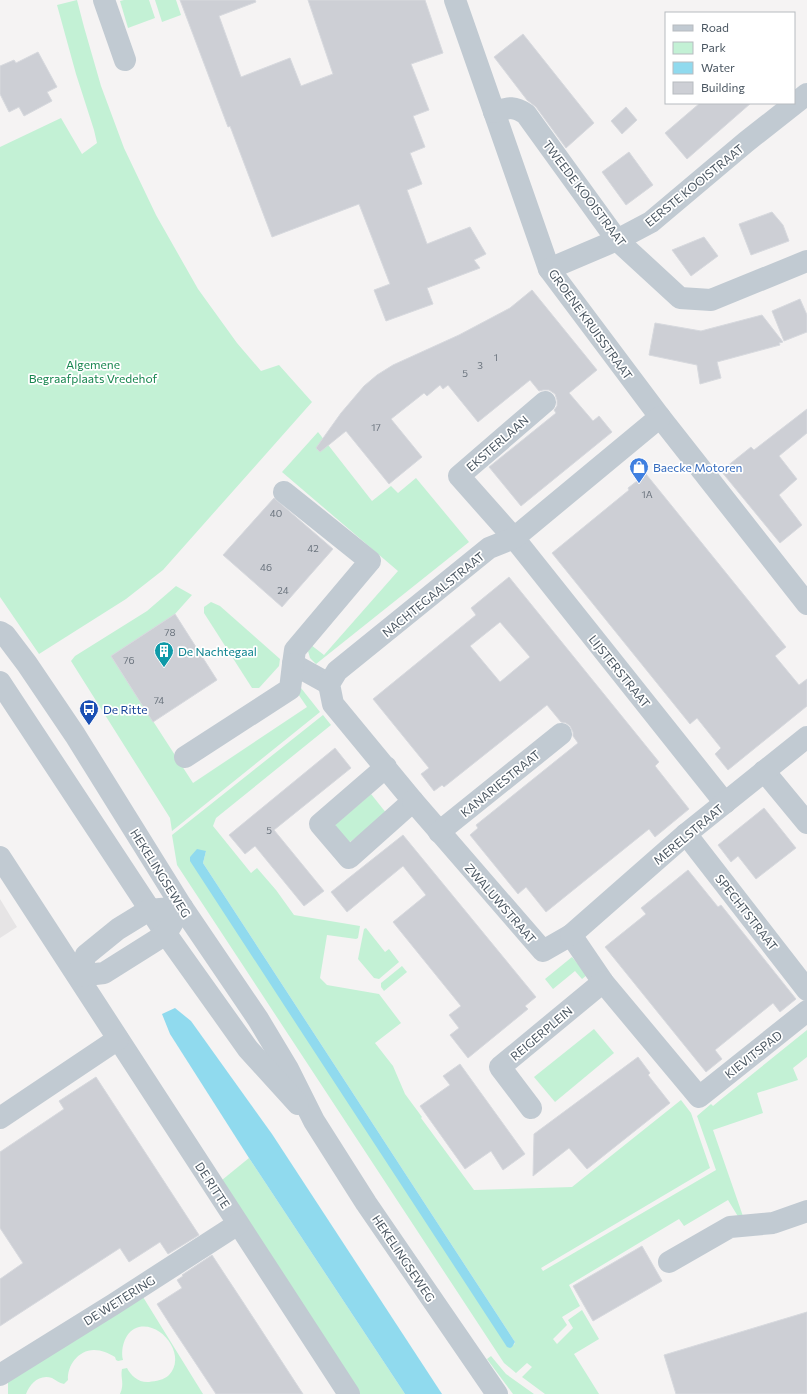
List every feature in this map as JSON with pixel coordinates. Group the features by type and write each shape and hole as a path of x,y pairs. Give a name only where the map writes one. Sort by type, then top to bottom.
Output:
{"street":[{"path":"104,0 125,60"},
{"name":"GROENE KRUISSTRAAT","path":"455,0 549,269 660,417 807,604"},
{"name":"EERSTE KOOISTRAAT","path":"795,103 807,94"},
{"name":"EERSTE KOOISTRAAT","path":"549,269 617,240 651,222 746,142 794,104"},
{"name":"TWEEDE KOOISTRAAT","path":"494,112 509,107 518,109 526,114 617,240 680,298 711,300 807,261"},
{"name":"EKSTERLAAN","path":"514,538 459,476 545,402"},
{"name":"NACHTEGAALSTRAAT","path":"329,684 337,671 489,548 514,538 660,417"},
{"path":"185,757 290,689 295,650 370,561 284,492"},
{"name":"LIJSTERSTRAAT","path":"514,538 725,803"},
{"name":"HEKELINGSEWEG","path":"0,632 5,635 27,664 75,735 182,907 258,1019 288,1069 314,1121 366,1203 497,1394"},
{"path":"293,664 329,684 333,704 386,767 320,824 349,858 413,801"},
{"name":"HEKELINGSEWEG","path":"0,682 166,934 248,1048 277,1082 314,1121"},
{"name":"KANARIESTRAAT","path":"439,832 561,734"},
{"name":"MERELSTRAAT","path":"571,935 686,834 807,737"},
{"name":"ZWALUWSTRAAT","path":"386,767 439,832 543,951 571,935"},
{"path":"764,771 807,823"},
{"name":"SPECHTSTRAAT","path":"686,834 807,990"},
{"name":"DE RITTE","path":"0,856 349,1394"},
{"path":"182,907 166,934 104,973 78,976 86,955 118,929 150,910 182,907"},
{"path":"571,935 603,982"},
{"name":"KIEVITSPAD","path":"603,982 699,1097 807,1011"},
{"name":"REIGERPLEIN","path":"530,1108 500,1067 603,982"},
{"path":"0,1118 118,1039"},
{"path":"669,1262 730,1226 773,1223 807,1211"},
{"name":"DE WETERING","path":"0,1375 238,1224"}],"shaded area":[{"path":"0,899 17,927 0,938"}],"green space":[{"name":"Algemene Begraafplaats Vredehof","path":"77,0 101,86 124,148 156,215 198,289 237,343 261,371 279,365 312,402 163,570 126,599 39,654 0,597 0,147 61,118 82,154 97,143 57,5"},
{"path":"149,0 155,18 128,28 120,1"},
{"path":"155,0 176,0 181,15 162,22"},
{"path":"318,432 372,501 391,486 398,493 416,478 469,542 316,664 310,658 308,651 311,645 324,655 398,571 282,472"},
{"path":"176,586 192,595 175,614 111,656 193,783 307,707 296,691 301,688 320,712 172,831 170,818 71,661 75,656 147,611"},
{"path":"211,602 220,606 280,659 279,666 259,688 252,688 204,613 204,607"},
{"path":"323,715 331,725 216,818 213,826 251,873 257,868 276,890 294,915 360,926 358,938 356,939 327,935 320,978 327,985 379,994 401,1023 375,1043 393,1066 405,1094 422,1117 421,1118 474,1190 572,1187 681,1100 691,1113 710,1168 541,1268 543,1271 716,1170 697,1116 711,1104 713,1106 807,1030 807,1057 793,1068 798,1080 757,1093 763,1113 713,1130 745,1222 742,1223 728,1200 684,1226 679,1219 569,1285 580,1306 562,1317 567,1325 553,1339 557,1344 573,1328 568,1320 582,1310 599,1339 574,1354 599,1394 545,1394 522,1377 532,1367 527,1363 516,1373 504,1363 177,865 172,835","holes":["206,851 203,863 515,1342 514,1345 190,857"]},
{"path":"371,794 387,814 350,842 346,842 335,828 336,824"},
{"path":"366,928 385,952 389,949 399,962 379,979 374,978 358,959 364,929"},
{"path":"572,957 587,975 582,979 575,971 553,989 545,979"},
{"path":"402,966 407,972 384,991 381,987 381,983"},
{"path":"594,1029 614,1053 555,1102 534,1077"},
{"path":"249,1158 405,1394 356,1394 222,1180"},
{"path":"143,1297 203,1394 120,1394 122,1387 122,1369 127,1368 136,1378 149,1382 165,1378 174,1368 174,1351 170,1342 164,1335 156,1330 148,1327 139,1327 127,1335 122,1350 123,1360 118,1361 115,1357 102,1351 88,1351 78,1356 72,1364 69,1369 68,1380 64,1384 52,1378 43,1377 33,1383 26,1394 8,1394 8,1381"},
{"path":"491,1356 506,1374 534,1394 513,1394 487,1359"}],"water":[{"path":"197,849 206,851 203,863 515,1342 512,1347 507,1347 190,861 190,857"},
{"path":"175,1008 191,1021 272,1134 442,1394 405,1394 249,1158 170,1034 162,1014"}],"building":[{"path":"180,0 255,0 256,2 219,16 241,77 290,58 301,86 333,74 308,0 425,0 443,53 411,64 429,110 413,116 425,147 410,153 422,184 407,190 427,244 470,227 486,254 474,260 480,268 427,288 433,304 386,321 374,290 390,284 359,204 272,237 230,126 228,127"},
{"path":"523,34 594,123 566,148 536,107 527,100 494,57"},
{"path":"38,52 57,87 47,92 52,101 24,116 19,107 9,112 0,94 0,66 14,60 16,63"},
{"path":"699,104 750,104 687,159 665,133"},
{"path":"626,107 637,120 622,134 611,121"},
{"path":"629,152 653,185 626,205 602,172"},
{"path":"772,212 783,225 789,241 751,255 739,224"},
{"path":"704,237 718,256 691,276 672,250"},
{"path":"532,290 597,370 569,393 593,421 599,416 612,432 521,506 489,467 556,413 554,410 557,406 555,394 549,390 539,391 530,380 478,422 448,385 443,389 440,385 427,396 424,393 391,419 422,457 389,484 346,431 320,452 316,448 341,413 364,386 377,375 393,365 459,335 510,308"},
{"path":"800,299 807,315 807,332 784,341 772,311"},
{"path":"762,315 783,342 779,343 780,345 717,362 721,378 700,384 697,365 649,355 655,323 701,331"},
{"path":"807,409 807,433 779,456 797,479 779,495 802,525 780,543 721,471 751,447 754,450"},
{"path":"646,474 786,647 775,656 799,685 807,679 807,706 728,770 715,754 721,748 697,718 690,724 552,553 629,490 628,488"},
{"path":"274,498 333,549 282,607 223,555"},
{"path":"509,577 659,762 655,766 689,809 655,837 649,829 546,912 526,887 518,894 470,835 478,828 476,825 578,743 573,736 570,726 561,722 547,705 444,787 442,785 434,791 421,774 429,768 373,699 476,615 471,608","holes":["500,622 530,657 500,682 470,646"]},
{"name":"De Nachtegaal","path":"175,614 217,680 153,722 111,656"},
{"path":"335,748 351,768 274,830 324,891 304,906 255,846 245,854 229,835"},
{"path":"764,808 796,848 756,879 738,856 731,862 718,845"},
{"path":"403,835 536,997 525,1006 528,1009 468,1058 450,1035 459,1028 449,1015 461,1006 393,922 426,895 403,866 347,912 331,892"},
{"path":"688,870 718,907 721,905 796,999 780,1012 773,1003 715,1050 722,1059 706,1072 605,947 646,914 641,908"},
{"path":"638,1057 650,1073 648,1075 670,1103 587,1169 569,1148 533,1176 534,1134"},
{"path":"460,1064 525,1154 503,1170 491,1151 465,1169 420,1106 450,1085 443,1076"},
{"path":"96,1077 199,1235 168,1254 160,1242 129,1262 120,1248 0,1326 0,1279 23,1263 0,1228 0,1152 64,1109 59,1101"},
{"path":"642,1246 662,1281 593,1321 573,1286"},
{"path":"212,1255 303,1394 216,1394 171,1326 157,1304 182,1288 177,1280 183,1276 182,1275"},
{"path":"807,1312 807,1394 676,1394 664,1355"}],"place":[{"name":"Baecke Motoren","path":"639,484"},
{"name":"De Nachtegaal","path":"164,668"},
{"name":"De Ritte","path":"89,726"}]}
